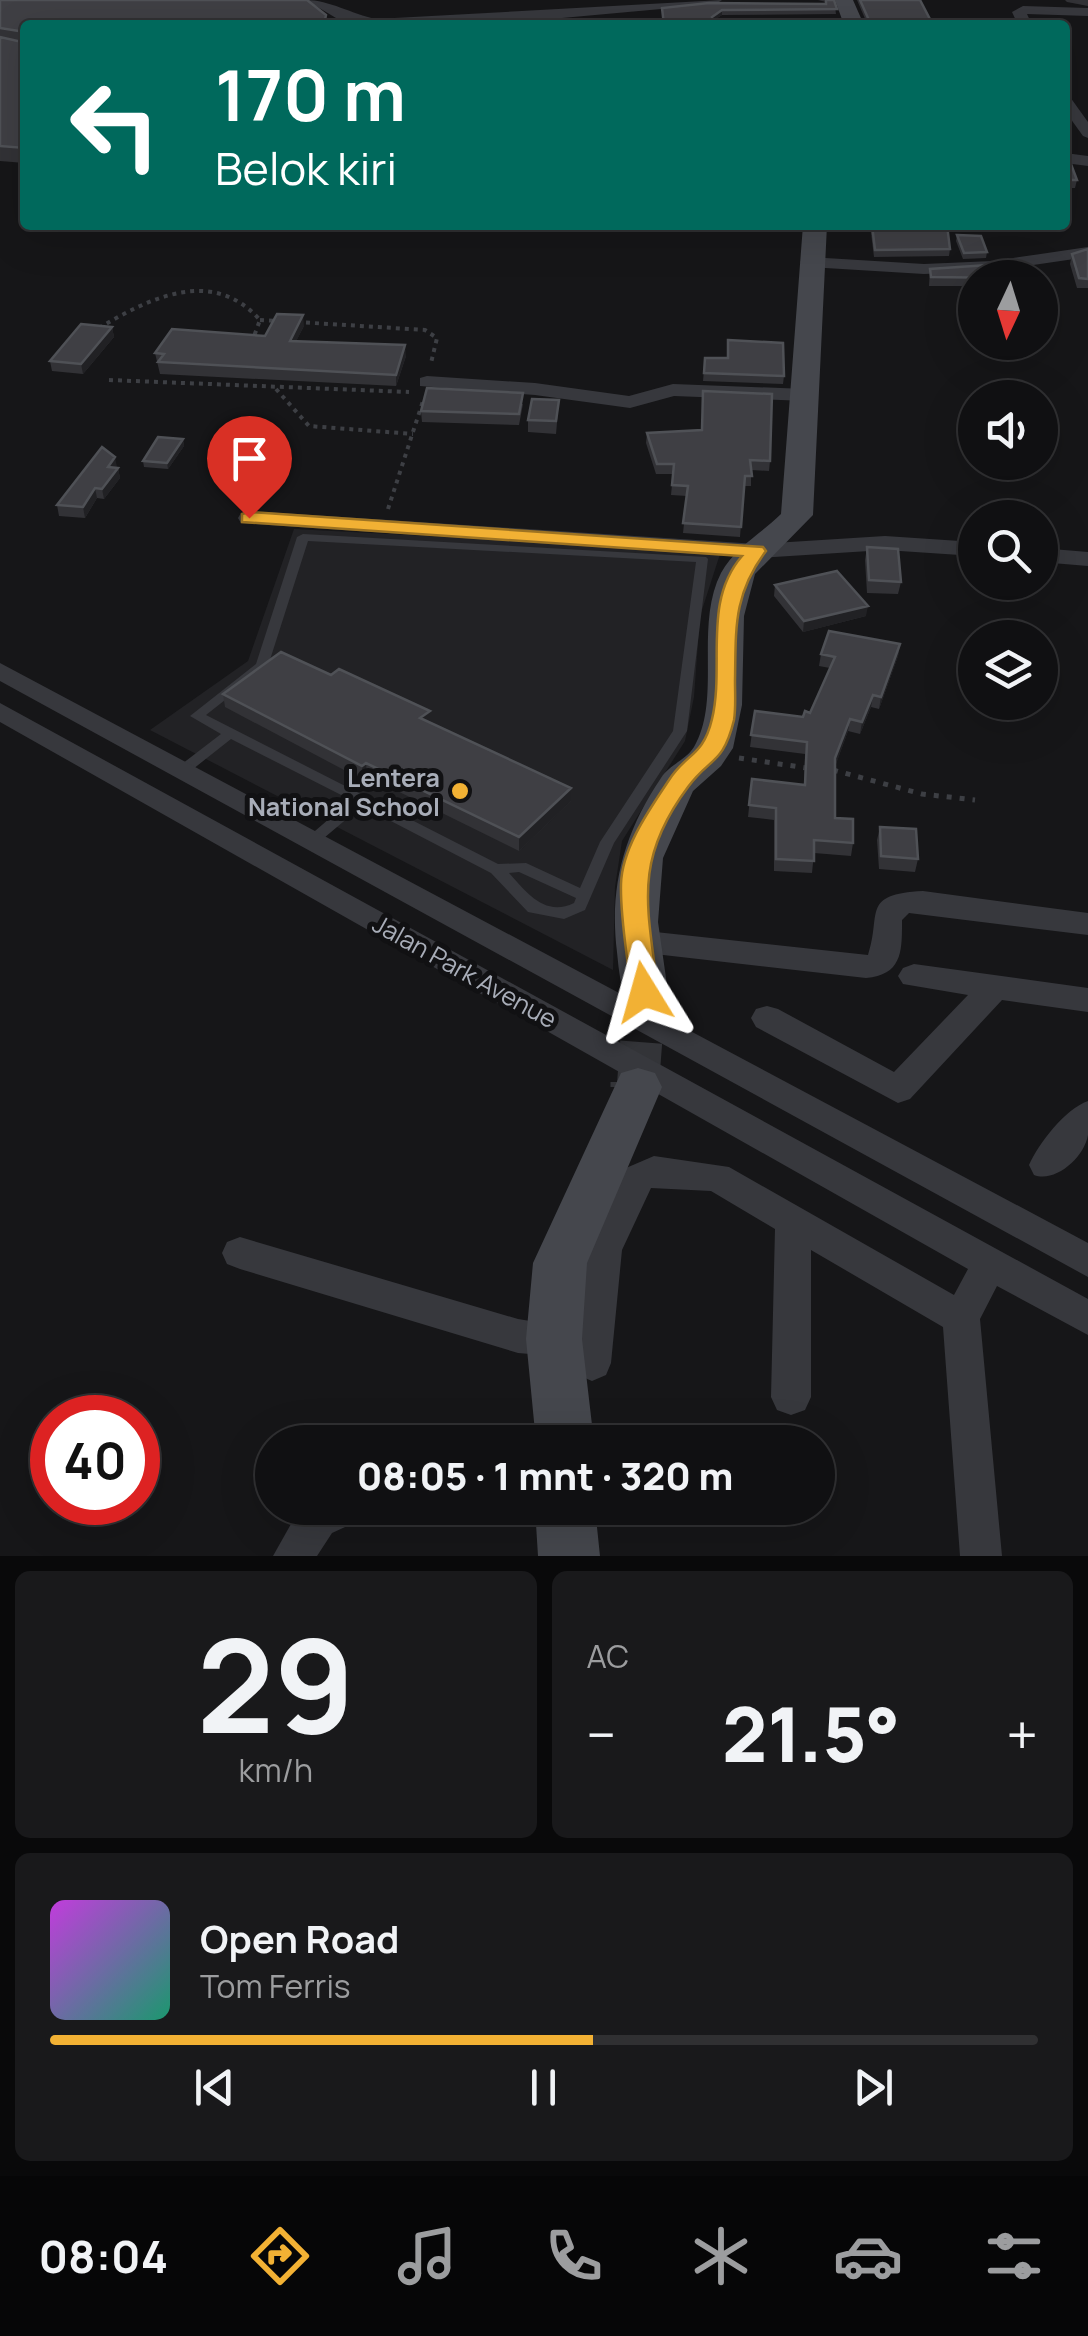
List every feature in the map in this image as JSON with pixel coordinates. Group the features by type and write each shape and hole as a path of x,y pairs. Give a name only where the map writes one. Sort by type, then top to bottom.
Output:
{"street":[{"path":"312,0 358,20"},
{"path":"446,20 716,0"},
{"path":"1022,20 1018,12 1023,10 1088,12"},
{"path":"1070,103 1084,138"},
{"path":"644,992 633,882 644,842 680,780 712,753 724,716 726,632 740,570 756,551 788,528 797,515 812,331 809,262 814,230"},
{"path":"809,262 924,269 992,266 1088,252"},
{"path":"427,382 630,402 674,390 806,395"},
{"path":"249,518 756,551 885,543 958,548"},
{"path":"1058,557 1088,560"},
{"name":"Jalan Park Avenue","path":"0,671 1088,1260"},
{"name":"Jalan Park Avenue","path":"0,712 1088,1318"},
{"path":"638,941 876,966 886,956 887,916 901,903 923,902 1088,924"},
{"path":"914,976 1088,1000"},
{"path":"767,1018 898,1090 994,987"},
{"path":"573,1351 560,1262 572,1230 616,1146 638,1087"},
{"path":"1046,1165 1088,1116"},
{"path":"566,1425 573,1351 604,1250 638,1178 654,1171 716,1177 961,1318"},
{"path":"791,1396 793,1222"},
{"path":"240,1253 573,1351"},
{"path":"986,1552 961,1318 990,1264"},
{"path":"294,1556 311,1525"},
{"path":"566,1525 569,1556"}],"lane":[{"path":"303,537 702,559 680,731 608,842 580,906 564,914 532,908 496,870 360,800 197,716 262,666 303,537"},
{"path":"183,770 230,734"},
{"path":"313,840 360,800"},
{"path":"496,870 522,867 584,896"}],"path":[{"path":"98,328 147,300 194,292 225,293 249,302 260,320"},
{"path":"260,320 279,321"},
{"path":"247,354 260,320"},
{"path":"298,322 414,328 435,334 427,382"},
{"path":"234,388 240,371"},
{"path":"109,380 425,393 382,526"},
{"path":"276,389 309,426 414,434"},
{"path":"712,753 813,768"},
{"path":"831,770 922,794 975,800"}],"shaded area":[{"name":"Lentera National School","path":"294,529 721,551 700,616 694,697 685,741 622,841 615,887 613,970 150,730 248,661"}],"building":[{"path":"0,0 307,0 326,15 325,20 20,20 20,31 0,28"},
{"path":"826,0 834,0 837,9 722,10 712,17 714,20 663,20 662,8 709,3 826,4"},
{"path":"860,0 920,0 930,20 867,20"},
{"path":"0,37 20,42 20,148 0,146"},
{"path":"1070,162 1077,180 1070,180"},
{"path":"873,230 948,230 950,249 875,250"},
{"path":"957,235 981,236 987,252 964,253"},
{"path":"1088,249 1088,279 1079,278 1072,254"},
{"path":"958,267 958,277 931,277 930,269"},
{"path":"277,314 303,315 290,341 405,345 396,375 158,362 164,354 155,353 172,329 265,336"},
{"path":"81,324 112,327 81,364 50,361"},
{"path":"728,340 783,343 784,376 704,373 705,358 728,358"},
{"path":"427,388 523,393 519,414 421,411"},
{"path":"703,391 772,394 770,461 750,460 752,476 745,476 741,527 683,523 688,486 672,485 674,464 657,464 647,433 702,430"},
{"path":"532,399 559,400 556,421 528,420"},
{"path":"158,437 183,439 167,463 143,461"},
{"path":"102,447 115,457 108,467 118,468 102,489 95,488 83,507 57,505"},
{"path":"867,547 898,549 901,582 869,580"},
{"path":"837,571 868,606 804,621 775,585"},
{"path":"829,631 900,644 881,697 873,695 862,722 850,719 835,758 835,818 853,819 853,843 814,840 814,861 776,859 776,808 749,805 752,779 805,785 807,742 751,735 755,711 803,717 805,711 810,713 835,657 821,654"},
{"path":"281,652 331,675 339,669 430,711 420,718 571,788 519,837 366,763 362,766 223,694"},
{"path":"880,827 916,829 918,859 881,856"}],"tunnel":[{"path":"638,1084 645,992"}],"place":[{"name":"Lentera National School","path":"460,791"}],"route":[{"path":"249,518 756,551 734,584 726,632 724,716 712,753 680,780 644,842 633,882 644,992"}]}
